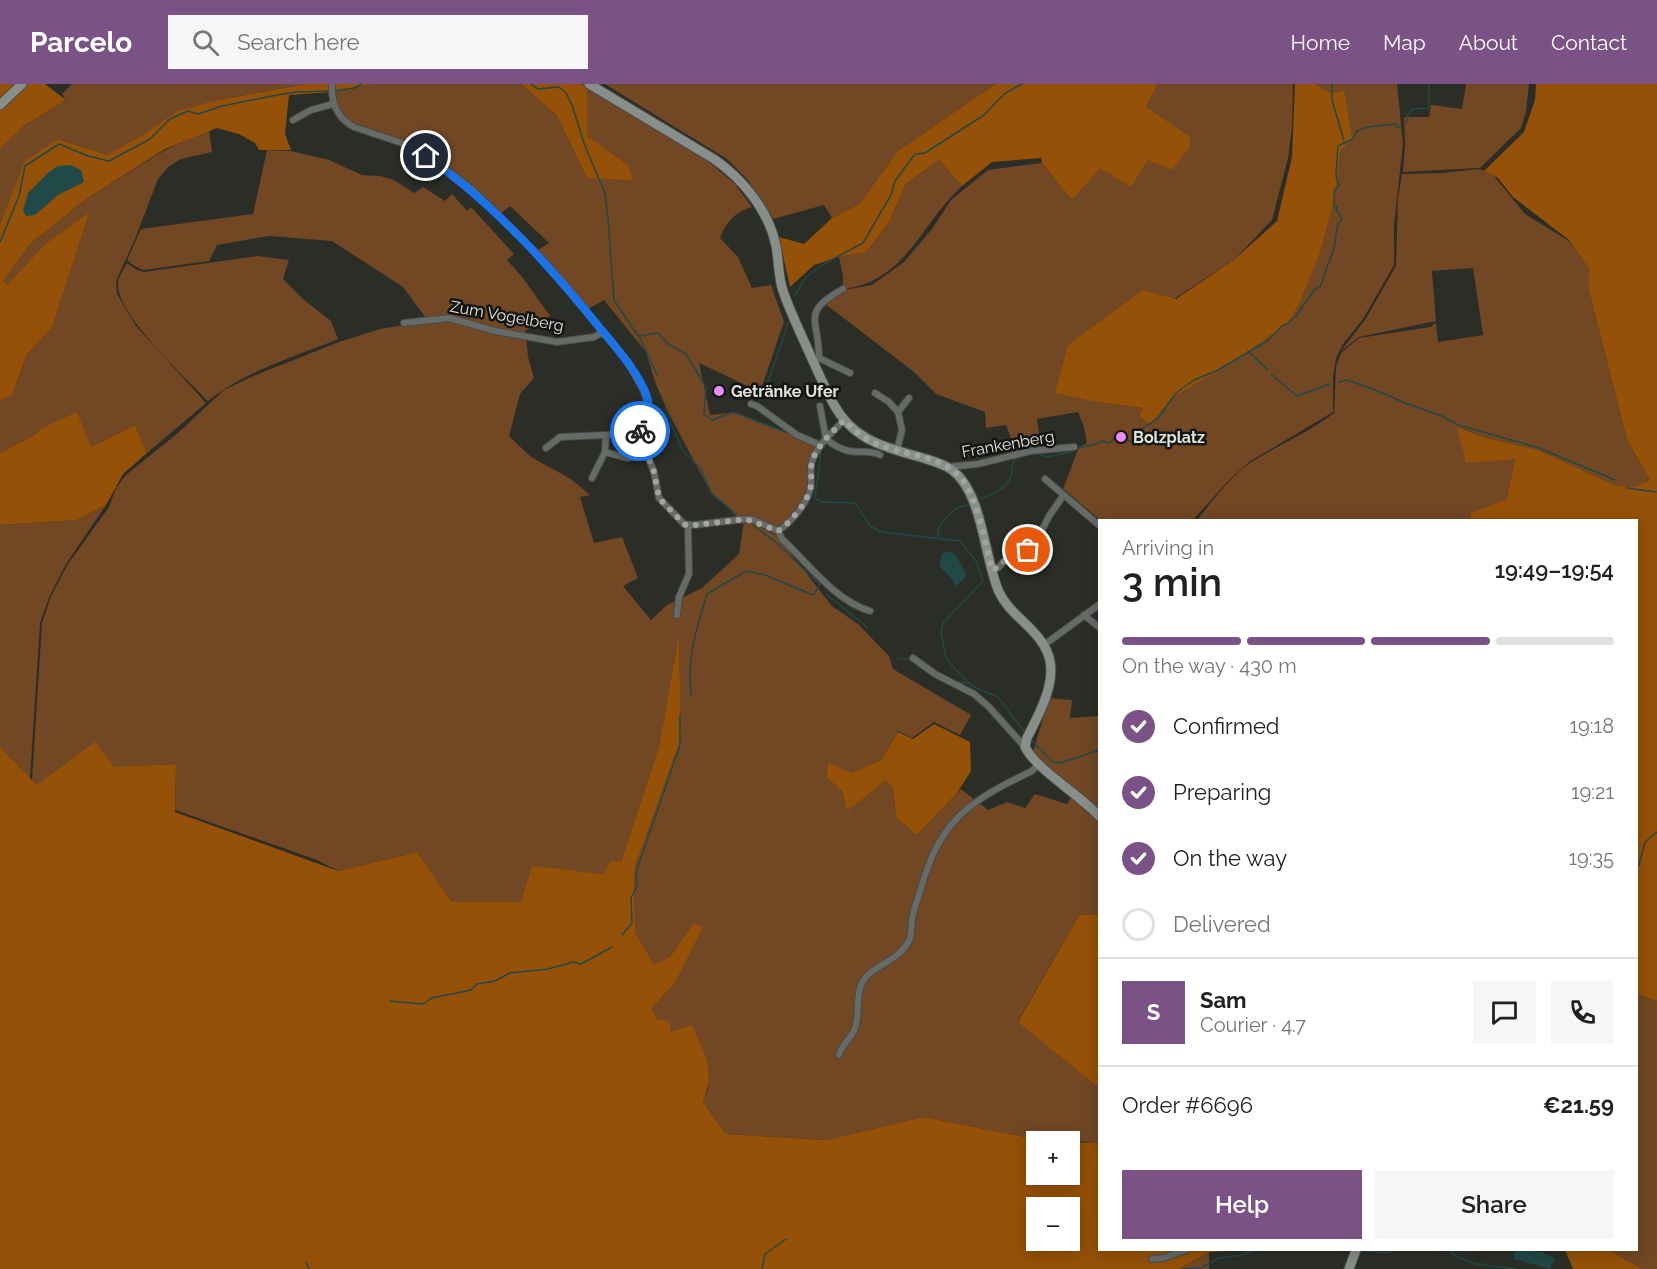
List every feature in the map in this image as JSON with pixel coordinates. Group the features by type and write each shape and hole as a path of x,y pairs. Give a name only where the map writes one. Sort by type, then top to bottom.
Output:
{"main road":[{"path":"0,105 22,84"},
{"path":"589,84 732,172 747,189 764,215 772,234 783,290 834,405 844,420 866,439 947,467 966,487 978,517 999,592 1044,645 1050,660 1051,674 1044,700 1025,745 1039,764 1098,815"},
{"path":"1349,1269 1356,1251"}],"street":[{"path":"332,89 333,104 342,119 350,125 416,148 465,184 546,263 627,361 648,401 649,409 639,434 654,472 659,498 684,524 688,526 746,519 778,531 782,539 836,593 852,604 870,611"},
{"path":"293,120 311,110 333,104"},
{"path":"843,289 822,302 816,311 814,318 816,360 850,373"},
{"name":"Zum Vogelberg","path":"404,323 449,318 495,331 557,342 594,336 603,332"},
{"path":"875,393 889,402 898,412 902,430 897,450"},
{"path":"898,412 909,398"},
{"path":"751,404 797,435 820,445"},
{"path":"820,406 826,439 836,447 849,451 880,455"},
{"path":"778,531 793,517 807,496 811,487 812,463 820,445 844,420"},
{"path":"546,448 560,437 639,434"},
{"path":"592,478 605,452 606,435"},
{"name":"Frankenberg","path":"947,467 978,464 1031,451 1074,447"},
{"path":"605,452 627,458 646,455"},
{"path":"1045,479 1098,524"},
{"path":"992,570 999,567 1009,556 1025,552 1036,542 1049,516 1063,496"},
{"path":"677,615 679,597 689,574 688,526"},
{"path":"1044,645 1098,605"},
{"path":"1084,615 1098,626"},
{"path":"913,658 935,674 974,694 1025,745"},
{"path":"839,1055 840,1049 852,1036 856,1026 861,983 871,973 898,956 910,939 913,916 925,873 944,831 971,804 1032,771 1039,764"},
{"path":"1152,1259 1183,1251"}],"shaded area":[{"path":"0,84 45,84 66,100 25,125 0,149"},
{"path":"72,84 305,84 213,101 107,155 58,139 0,225 0,149 25,125 66,100 62,94"},
{"path":"305,84 375,84 332,92 289,95 285,134 291,150 259,150 255,143 239,134 217,128 165,149 85,200 30,244 3,281 8,284 44,245 89,213 51,329 27,354 12,395 0,401 0,225 25,161 58,139 107,155 143,135 178,111 213,101"},
{"path":"375,84 521,84 557,116 587,178 628,165 586,136 587,86 703,157 734,183 752,207 732,218 720,238 738,257 752,288 771,285 784,322 760,392 699,363 710,415 736,412 818,446 805,495 795,512 784,523 779,527 767,526 747,517 736,516 710,491 669,414 655,382 646,352 604,300 588,309 536,251 549,243 510,206 499,215 462,179 411,143 350,123 339,110 332,92"},
{"path":"521,84 581,84 587,86 587,136 628,165 633,180 587,178 557,116"},
{"path":"605,84 995,84 898,151 859,204 832,218 824,205 773,219 747,179 727,159"},
{"path":"995,84 1158,84 1146,107 1190,137 1190,147 1172,170 1148,160 1131,187 1100,168 1072,200 1042,163 1041,158 992,162 962,186 939,160 906,184 889,222 866,252 814,265 790,287 779,237 804,244 832,218 859,204 898,151"},
{"path":"1158,84 1293,84 1292,128 1288,158 1272,220 1235,259 1174,299 1143,290 1097,402 1143,408 1139,416 1150,425 1172,398 1236,359 1288,323 1299,305 1319,253 1335,197 1343,90 1331,93 1315,84 1397,84 1403,144 1394,225 1394,265 1363,319 1343,344 1336,358 1333,377 1333,412 1249,462 1229,480 1194,519 1099,519 1065,490 1062,492 1079,447 1087,443 1078,412 1037,419 1041,448 1016,452 1006,425 986,428 985,412 936,394 914,372 824,303 844,290 872,285 904,262 932,229 951,200 988,170 1042,163 1072,200 1146,107"},
{"path":"1295,84 1315,84 1331,93 1344,90 1352,137 1340,152 1335,197 1320,252 1299,305 1288,323 1237,359 1172,398 1150,425 1139,416 1143,408 1097,402 1055,393 1068,345 1143,290 1176,299 1235,259 1277,221 1292,157"},
{"path":"1466,84 1529,84 1526,112 1521,128 1480,168 1403,172 1404,117 1429,117 1431,105 1462,109"},
{"path":"1536,84 1657,84 1657,1001 1638,994 1638,519 1470,519 1471,513 1507,499 1515,459 1466,463 1457,427 1487,438 1538,450 1617,486 1635,487 1650,480 1627,440 1589,291 1589,268 1569,240 1513,197 1498,178 1484,171 1524,132 1535,100"},
{"path":"209,130 212,152 181,159 168,167 158,179 116,281 117,294 136,326 206,403 147,453 135,425 91,447 42,428 36,434 0,453 0,401 12,395 27,354 51,329 44,245 8,284 2,280 30,244 85,200 165,150"},
{"path":"267,150 291,151 329,160 362,175 394,180 414,193 423,187 445,201 452,194 467,211 471,207 514,254 507,260 550,316 525,331 525,334 495,330 449,317 426,318 403,287 332,241 269,236 217,245 209,261 143,270 127,260 141,229 253,214"},
{"path":"939,160 962,186 898,263 865,284 843,289 839,257 866,252 889,222 906,184"},
{"path":"1480,169 1494,176 1525,214 1569,241 1590,268 1589,291 1627,440 1650,480 1635,488 1617,486 1538,450 1487,438 1458,427 1515,458 1508,499 1472,513 1470,519 1198,519 1242,469 1334,413 1336,367 1341,353 1359,338 1430,327 1436,323 1438,342 1483,335 1473,268 1432,271 1436,321 1359,337 1341,351 1365,320 1396,266 1398,198 1402,174"},
{"path":"257,256 289,260 283,279 304,300 331,321 338,339 254,373 222,390 208,401 140,329 121,297 119,279 127,263 144,272"},
{"path":"440,319 526,336 528,357 534,378 520,394 509,436 531,457 571,479 590,495 580,497 594,543 622,537 638,578 623,586 651,620 667,605 702,588 739,554 744,521 752,523 777,536 832,606 858,624 889,656 893,669 971,715 960,735 934,722 912,738 896,730 898,732 881,760 851,773 827,778 842,791 847,810 886,780 893,787 896,818 917,835 961,789 988,810 1007,802 1025,808 1035,794 1067,804 1074,793 1033,752 1049,698 1072,700 1070,718 1098,716 1098,914 1079,915 1018,1021 1098,1087 1098,1142 1080,1142 1080,1131 1026,1131 1026,1137 923,1117 826,1140 726,1134 703,1102 708,1089 692,1026 671,1033 657,1019 652,1008 674,984 693,924 670,957 654,964 635,932 634,870 681,738 679,642 659,746 621,862 604,874 532,867 522,902 452,902 417,852 338,871 317,860 175,810 176,764 113,768 37,785 32,780 42,623 51,596 68,564 109,507 116,488 126,475 179,432 224,390 339,342 380,329"},
{"path":"77,412 91,447 135,425 147,453 123,474 106,505 77,520 0,525 0,453 36,434 42,428"},
{"path":"106,505 66,564 50,595 40,623 30,778 0,747 0,525 77,520"},
{"path":"679,637 681,738 634,870 635,932 654,964 670,957 693,924 703,927 674,984 652,1008 657,1019 669,1021 671,1032 692,1025 707,1062 707,1091 703,1102 726,1134 826,1140 923,1117 1026,1137 1026,1185 1080,1185 1080,1143 1098,1142 1098,1251 1222,1251 1209,1252 1179,1269 0,1269 0,747 37,785 95,742 114,767 176,764 175,812 338,871 417,852 452,902 521,902 532,866 604,874 610,861 621,862 659,746"},
{"path":"934,724 970,742 971,771 957,793 917,835 896,818 893,788 886,780 847,811 842,791 827,778 828,763 851,773 881,760 898,732 913,739"},
{"path":"1098,914 1098,1087 1018,1022 1079,915"},
{"path":"1638,993 1657,1001 1657,1269 1642,1269 1611,1251 1638,1251"},
{"path":"1565,1251 1611,1251 1642,1269 1573,1269"},
{"path":"1209,1252 1209,1269 1179,1269"}],"water":[{"path":"71,165 81,170 84,182 58,195 35,215 26,216 23,211 28,193 58,166"},
{"path":"946,551 955,554 966,573 964,579 956,586 939,566 942,554"},
{"path":"1515,1251 1542,1252 1555,1259 1550,1269 1514,1259"}],"waterway":[{"path":"334,91 354,88 362,84"},
{"path":"531,84 538,89 559,87 566,93 572,105 585,146 605,193 614,300 638,336 658,333 668,344 686,354 706,387 704,414 712,420 733,412 788,433"},
{"path":"795,295 806,277 824,264 863,243 891,195 895,181 915,154 925,153 984,115 1004,94 1022,84"},
{"path":"1332,84 1332,100 1344,141"},
{"path":"1406,123 1408,114 1413,109 1429,108 1429,84"},
{"path":"0,242 19,196 25,166 59,144 88,156 109,161 150,139 170,119 188,111 198,114 222,106 272,96 296,92 329,91"},
{"path":"1080,448 1101,441 1110,443 1113,439 1132,441 1138,437 1140,430 1158,418 1176,393 1194,380 1218,370 1267,341 1296,316 1315,289 1320,287 1334,248 1338,223 1342,220 1336,210 1337,207 1334,206 1334,191 1339,185 1336,176 1338,146 1353,139 1357,131 1368,127 1395,124 1398,128 1400,127"},
{"path":"763,397 788,323"},
{"path":"639,336 657,375"},
{"path":"1248,351 1267,369"},
{"path":"1272,375 1297,396 1330,384"},
{"path":"1339,382 1347,380 1373,389 1442,416 1458,425 1539,448 1615,480"},
{"path":"665,408 682,450 700,468 712,494 736,514"},
{"path":"821,451 815,498 821,502 855,503 870,526 882,532 960,541 976,561 983,581 943,623 941,633 946,657 972,686 998,697 1025,733"},
{"path":"1038,453 1045,457 1072,452"},
{"path":"981,499 1006,484 1016,458"},
{"path":"1627,488 1656,492"},
{"path":"939,538 938,530 947,517 954,510 968,505"},
{"path":"691,695 691,656 707,594 746,571 765,575 813,595 820,585 778,544 754,526"},
{"path":"826,594 867,627"},
{"path":"898,659 911,659"},
{"path":"959,681 969,684"},
{"path":"622,935 632,923 631,898 637,886 636,872 680,745 680,715"},
{"path":"1030,739 1053,762 1060,763 1098,751"},
{"path":"1639,865 1645,842 1657,832"},
{"path":"390,1001 423,1004 432,998 471,990 477,984 495,981 510,973 548,969 573,962 581,964 612,947"},
{"path":"762,1269 765,1254 786,1239"},
{"path":"1182,1269 1201,1268 1219,1258 1243,1255 1253,1251"},
{"path":"1368,1251 1387,1253 1391,1251"},
{"path":"1450,1251 1463,1260 1516,1269"},
{"path":"306,1262 309,1269"}],"way so far":[{"path":"640,431 646,455 654,472 659,498 688,526 746,519 754,520 773,530 778,531 784,527 793,517 811,487 812,463 820,445 844,420 866,439 947,467 963,481 978,517 992,570 999,567 1009,556 1028,550"}],"place":[{"name":"Getränke Ufer","path":"719,391"},
{"name":"Bolzplatz","path":"1121,437"}],"route":[{"path":"426,156 474,191 546,263 627,361 648,401 649,409 640,431"}]}
